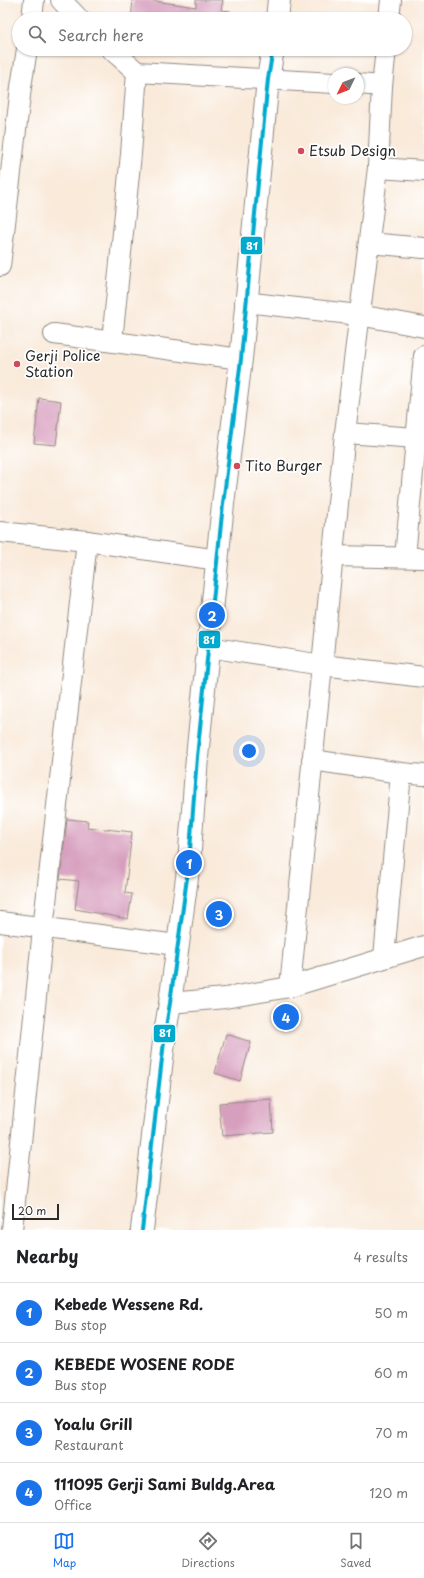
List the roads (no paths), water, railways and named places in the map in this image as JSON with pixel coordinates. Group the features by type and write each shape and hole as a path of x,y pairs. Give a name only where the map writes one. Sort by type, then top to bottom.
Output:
{"main road":[{"path":"278,12 279,0"},
{"path":"142,1230 165,1033 189,863 197,757 223,504 241,359 245,302 268,79 272,56"}],"street":[{"path":"33,12 34,0"},
{"path":"61,0 72,12"},
{"path":"390,12 391,0"},
{"path":"0,266 26,56"},
{"path":"119,56 137,72 328,83"},
{"path":"290,987 345,433 378,168 382,86 385,56"},
{"path":"112,341 130,161 137,72"},
{"path":"364,84 382,86"},
{"path":"378,168 424,172"},
{"path":"369,243 424,248"},
{"path":"245,302 359,315 424,328"},
{"path":"54,334 241,359"},
{"path":"333,556 415,558 417,438 424,356"},
{"path":"345,433 417,438"},
{"path":"0,532 87,541 218,560"},
{"path":"12,1230 43,929 87,541"},
{"path":"209,647 322,665 424,677"},
{"path":"312,760 424,775"},
{"path":"384,957 401,773"},
{"path":"0,922 43,929 177,944"},
{"path":"170,1003 225,998 290,987 424,946"}],"place":[{"name":"Etsub Design","path":"301,151"},
{"name":"Gerji Police Station","path":"17,364"},
{"name":"Tito Burger","path":"237,466"},
{"name":"KEBEDE WOSENE RODE","path":"212,615"},
{"name":"Kebede Wessene Rd.","path":"189,863"},
{"name":"Yoalu Grill","path":"219,914"},
{"name":"111095 Gerji Sami Buldg.Area","path":"286,1017"}]}
